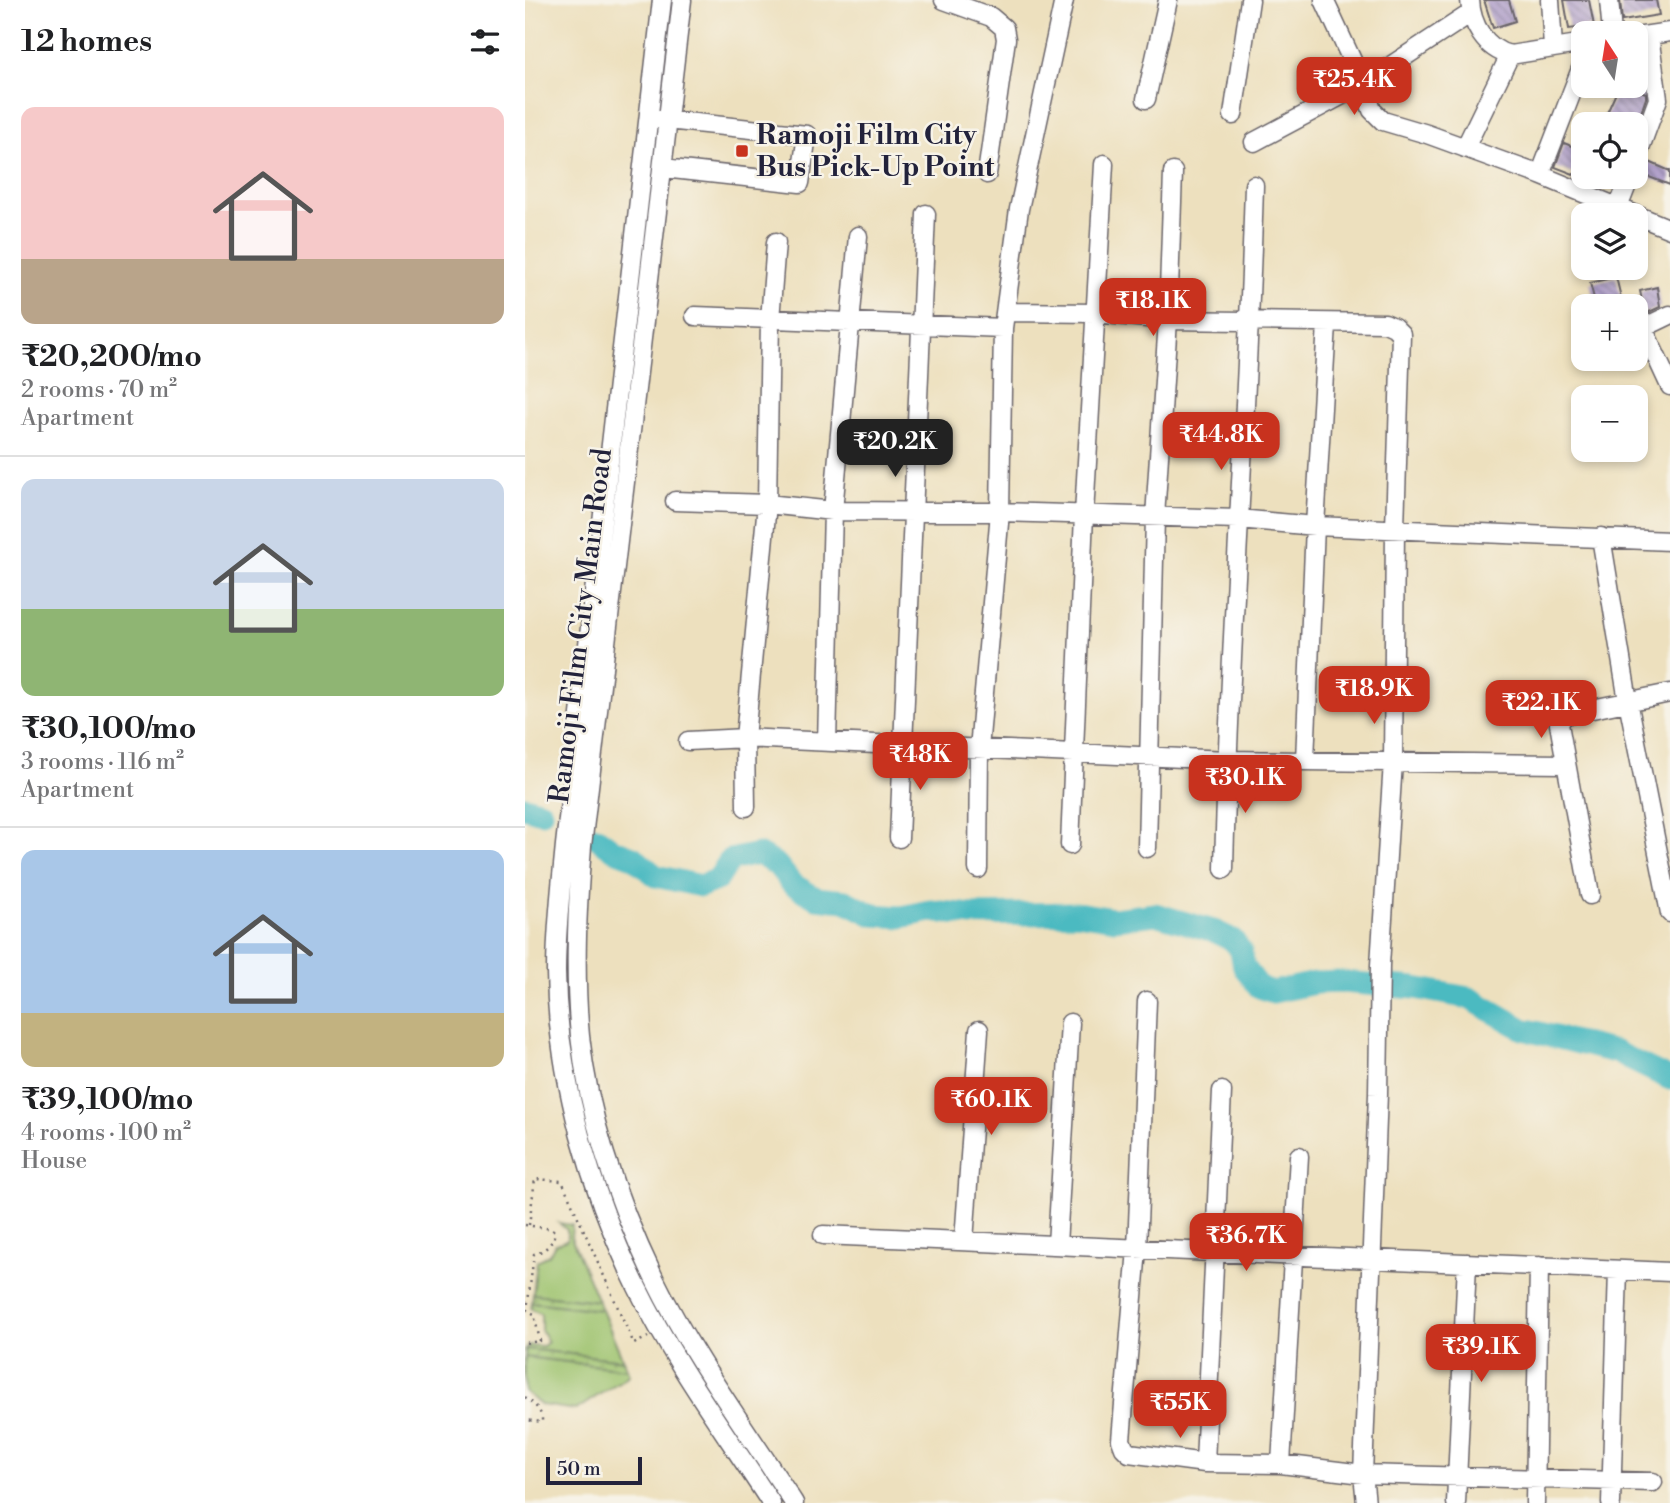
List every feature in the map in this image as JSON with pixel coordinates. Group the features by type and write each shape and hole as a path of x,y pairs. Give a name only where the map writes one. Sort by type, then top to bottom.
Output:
{"street":[{"name":"Ramoji Film City Main Road","path":"662,0 565,845 556,973 562,1041 574,1106 588,1161 608,1221 637,1287 661,1331 782,1501"},
{"name":"Ramoji Film City Main Road","path":"682,0 582,846 576,971 581,1038 592,1103 606,1156 627,1214 654,1279 782,1501"},
{"path":"944,0 992,16 1004,28 1006,39 987,174"},
{"path":"978,869 979,749 1000,512 1004,320 1019,209 1064,0"},
{"path":"1146,99 1168,0"},
{"path":"1233,115 1250,0"},
{"path":"1324,0 1363,84 1372,110 1383,121 1465,148 1606,203"},
{"path":"1550,0 1553,47"},
{"path":"1609,0 1611,21"},
{"path":"1254,142 1363,84 1470,6 1479,33 1500,53 1510,55 1571,45"},
{"path":"1649,36 1670,32"},
{"path":"1648,131 1664,93 1649,53"},
{"path":"1465,148 1510,55"},
{"path":"1541,176 1571,96"},
{"path":"649,119 807,135 800,183 663,168"},
{"path":"1070,845 1084,515 1104,164"},
{"path":"1147,848 1155,517 1168,320 1173,172"},
{"path":"1224,869 1238,519 1251,322 1254,185"},
{"path":"899,838 926,214"},
{"path":"1648,220 1670,229"},
{"path":"827,741 833,511 858,236"},
{"path":"745,807 745,738 767,504 770,320 776,242"},
{"path":"695,316 850,324 920,324 1095,313 1168,320 1385,323 1401,334 1395,528 1393,762 1382,925 1363,1474 1366,1503"},
{"path":"1668,377 1643,328 1670,315"},
{"path":"1305,760 1327,324"},
{"path":"675,502 767,504 833,511 1000,512 1238,519 1315,526 1670,541"},
{"path":"1601,537 1628,701 1670,913"},
{"path":"1590,895 1564,764 1559,724 1568,714 1670,693"},
{"path":"688,741 745,738 1227,760 1564,764"},
{"path":"1147,1001 1137,1249 1121,1440 1129,1453 1205,1463 1281,1464 1363,1474 1653,1482"},
{"path":"1057,1245 1070,1023"},
{"path":"964,1241 979,1030"},
{"path":"1205,1463 1213,1252 1223,1091"},
{"path":"1281,1464 1299,1156"},
{"path":"823,1235 1670,1272"},
{"path":"1456,1503 1467,1263"},
{"path":"1535,1503 1539,1266"},
{"path":"1611,1503 1618,1270"}],"path":[{"path":"525,1343 540,1341 535,1317 527,1310 534,1254 546,1250 554,1239 555,1232 552,1229 527,1225 535,1179 562,1181 634,1344 661,1331"},
{"path":"525,1397 543,1418 542,1422 525,1420"}],"green space":[{"path":"559,1223 572,1225 571,1237 598,1301 533,1294 537,1261 549,1255 555,1244 567,1240 567,1230"},
{"path":"533,1294 598,1301 602,1310 532,1302"},
{"path":"532,1302 602,1310 623,1360 526,1349 529,1345 543,1346 548,1342 541,1330 541,1314 531,1308"},
{"path":"526,1349 623,1360 627,1369 525,1357"},
{"path":"525,1357 627,1369 629,1375 576,1410 541,1405 525,1392"}],"building":[{"path":"1484,0 1509,0 1515,21 1493,28"},
{"path":"1564,0 1589,0 1593,21 1571,21 1569,29"},
{"path":"1620,0 1656,0 1659,15 1622,21"},
{"path":"1614,98 1646,98 1641,112 1607,112"},
{"path":"1564,143 1571,146 1571,173 1555,167"},
{"path":"1648,161 1670,171 1670,185 1648,177"},
{"path":"1617,280 1620,294 1593,294 1590,283"},
{"path":"1657,287 1660,307 1648,313 1648,294 1641,294 1640,291"}],"waterway":[{"path":"525,807 541,812"},
{"path":"596,837 614,850 633,857 656,876 701,886 718,879 730,860 758,854 777,865 792,884 816,898 845,901 873,915 901,917 931,911 973,915 1077,913 1114,919 1155,914 1214,931 1233,940 1241,951 1244,967 1259,987 1273,992 1315,983 1342,982 1415,988 1469,998 1523,1029 1615,1052 1670,1079"}],"place":[{"name":"Ramoji Film City Bus Pick-Up Point","path":"742,151"}]}
